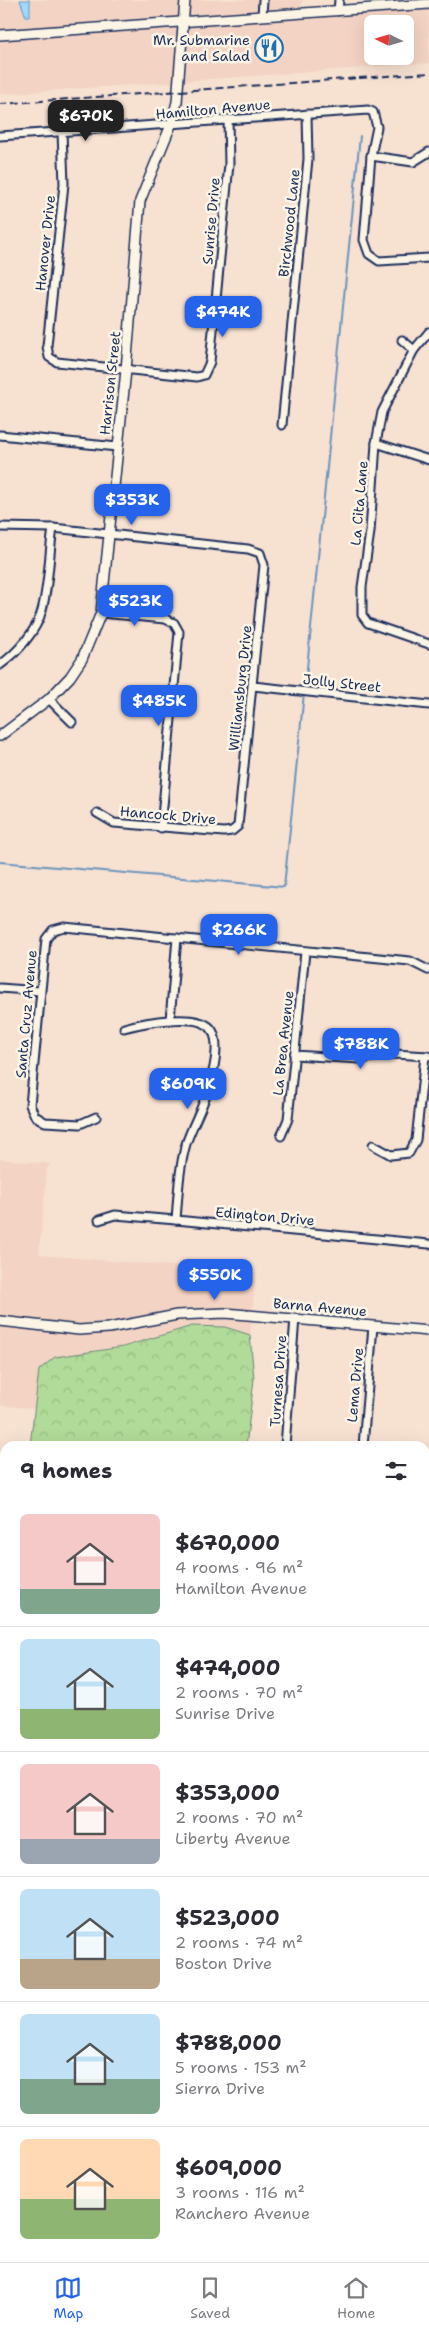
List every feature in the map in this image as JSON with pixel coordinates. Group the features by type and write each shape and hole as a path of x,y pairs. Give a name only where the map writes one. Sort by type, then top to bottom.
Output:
{"street":[{"name":"Harrison Street","path":"0,736 49,700 70,676 82,659 101,613 126,370 140,201 171,125 179,86 185,0"},
{"path":"262,16 263,0"},
{"path":"338,11 339,0"},
{"path":"0,36 338,11 413,3 429,4"},
{"name":"Hamilton Avenue","path":"0,136 368,110 373,112 377,127 371,156"},
{"name":"Birchwood Lane","path":"282,425 308,159 307,114"},
{"name":"Sunrise Drive","path":"49,357 57,362 197,377 204,375 208,369 229,164 228,119"},
{"name":"Hanover Drive","path":"49,357 47,346 64,184 62,132"},
{"path":"429,152 413,162 371,156 364,240 369,254 379,260 429,258"},
{"name":"La Cita Lane","path":"429,332 414,350 382,412 376,443 370,532 362,587 362,615 368,623 429,644"},
{"path":"402,340 414,350"},
{"path":"0,435 117,447"},
{"path":"376,443 429,460"},
{"path":"0,527 53,528 108,534"},
{"path":"0,665 10,658 28,636 42,611 53,528"},
{"name":"Williamsburg Drive","path":"108,534 248,549 260,553 264,566 238,826"},
{"path":"101,613 165,619 174,623 179,632 161,828"},
{"name":"Jolly Street","path":"253,686 429,705"},
{"path":"49,700 72,722"},
{"name":"Hancock Drive","path":"97,812 114,823 161,828 224,832 232,831 238,826"},
{"name":"Santa Cruz Avenue","path":"96,1117 80,1124 45,1122 35,1116 30,1105 46,939 53,930 64,927 177,938"},
{"path":"170,1020 177,938 410,961 428,970"},
{"name":"La Brea Avenue","path":"281,1136 288,1119 305,952"},
{"path":"0,988 40,991"},
{"path":"124,1028 147,1022 170,1020 206,1023 212,1029 216,1039 210,1083 186,1147 180,1178 176,1220"},
{"path":"294,1055 359,1059 394,1054 427,1056 416,1140 409,1153 392,1155 373,1145"},
{"name":"Edington Drive","path":"99,1220 115,1216 176,1220 429,1244"},
{"name":"Barna Avenue","path":"0,1321 79,1330 109,1328 177,1315 225,1313 429,1331"},
{"name":"Turnesa Drive","path":"285,1441 295,1318"},
{"name":"Lema Drive","path":"363,1441 372,1326"}],"shaded area":[{"path":"0,0 182,0 181,19 0,32"},
{"path":"189,0 259,0 258,13 188,19"},
{"path":"267,0 302,0 301,10 266,12"},
{"path":"429,10 429,63 414,64 414,15 364,15 364,65 402,65 183,81 187,26 301,17 301,19"},
{"path":"179,26 175,82 0,94 0,39"},
{"path":"0,1159 51,1164 47,1168 39,1252 41,1255 256,1273 252,1312 79,1326 0,1317"},
{"path":"225,1317 252,1319 250,1335 225,1327 192,1326 123,1347 89,1351 37,1393 35,1409 0,1405 0,1325 79,1333 178,1318"}],"green space":[{"path":"192,1326 225,1327 250,1335 254,1379 247,1441 31,1441 39,1370 55,1357 123,1347"}],"water":[{"path":"20,0 30,0 30,17 26,17"}],"waterway":[{"path":"305,688 360,136"},
{"path":"0,862 284,887 304,693"}],"railway":[{"path":"0,104 429,73"}],"place":[{"name":"Mr. Submarine and Salad","path":"269,48"}]}
